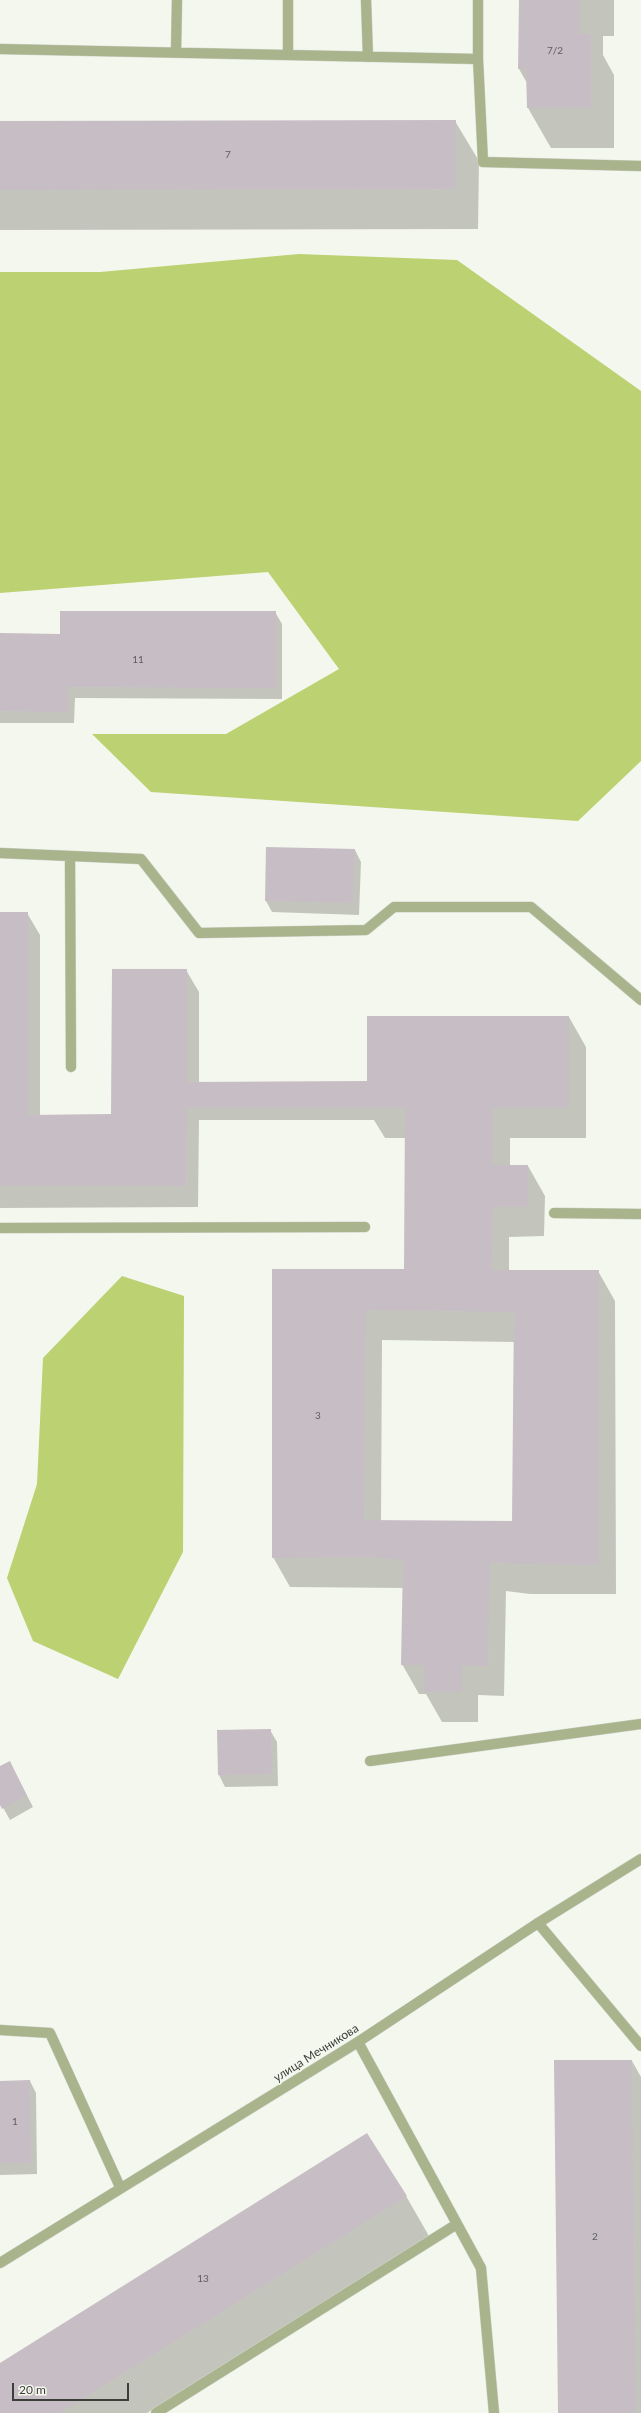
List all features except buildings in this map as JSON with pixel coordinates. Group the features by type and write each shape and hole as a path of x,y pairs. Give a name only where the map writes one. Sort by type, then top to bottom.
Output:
{"street":[{"path":"176,52 177,0"},
{"path":"288,0 288,55"},
{"path":"366,0 368,57"},
{"path":"478,0 478,59 483,162 641,166"},
{"path":"0,48 478,59"},
{"path":"0,853 141,859 199,933 366,930 394,907 531,907 641,1000"},
{"path":"70,856 71,1067"},
{"path":"554,1213 641,1214"},
{"path":"0,1228 365,1227"},
{"path":"370,1761 641,1724"},
{"name":"улица Мечникова","path":"0,2262 358,2042 538,1923 641,1859"},
{"path":"538,1923 641,2046"},
{"path":"0,2030 50,2033 120,2187"},
{"path":"358,2042 481,2268 494,2413"},
{"path":"156,2413 457,2224"}],"green space":[{"path":"299,254 457,260 641,391 641,761 578,821 151,792 92,734 226,734 339,669 268,572 0,593 0,272 100,272"},
{"path":"122,1276 184,1296 183,1552 118,1679 33,1641 7,1578 37,1484 43,1358"}]}
